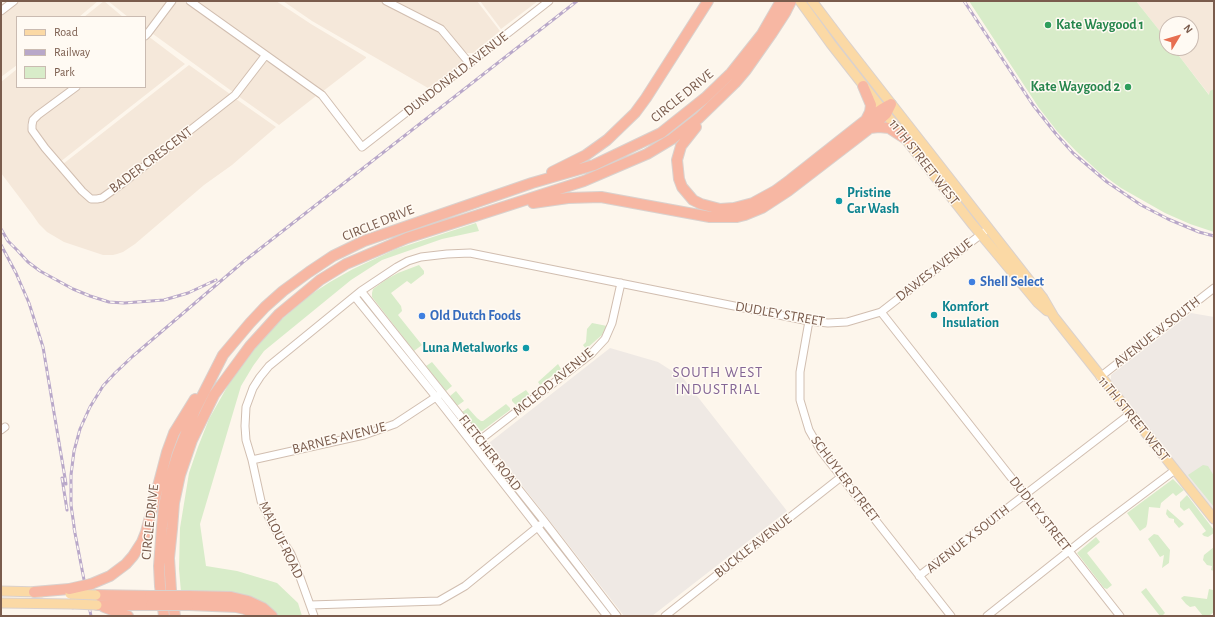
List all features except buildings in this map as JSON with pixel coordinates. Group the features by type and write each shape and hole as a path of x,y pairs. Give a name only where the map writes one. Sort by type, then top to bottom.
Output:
{"highway":[{"path":"532,183 586,155 607,140 631,118 646,98 708,1"},
{"name":"CIRCLE DRIVE","path":"164,616 159,566 164,506 169,482 178,453 195,410 223,355 250,323 283,290 333,256 364,241 532,183 594,165 660,133 705,98 731,74 762,34 781,1"},
{"name":"CIRCLE DRIVE","path":"175,616 171,590 170,558 174,503 180,475 192,440 214,395 250,346 279,314 320,280 346,264 407,238 584,181 647,154 672,139 699,118 746,70 785,13 791,1"},
{"path":"723,95 689,134 681,146 677,160 679,180 687,195 701,204 714,208 734,208 753,203 762,198 790,180 868,124 871,105 863,86"},
{"path":"505,206 568,198 602,198 710,217 736,217 745,215 762,208 783,195 891,104"},
{"path":"868,124 889,128 906,139"},
{"path":"34,592 70,592 110,576 126,564 133,556 142,542 146,532 167,452 174,433 185,413 223,355"},
{"path":"188,601 231,597 248,601 263,608 272,616"},
{"path":"96,600 188,601 236,607 245,609 258,616"},
{"path":"96,600 128,616"}],"main road":[{"name":"11TH STREET WEST","path":"812,1 891,104 984,232"},
{"name":"11TH STREET WEST","path":"801,2 830,44 906,139 984,232 1043,298 1054,317 1100,377 1214,519"},
{"path":"1,591 34,592"},
{"path":"70,592 96,600"},
{"path":"1,603 72,604 96,600"}],"street":[{"path":"1,11 14,1"},
{"path":"146,35 172,1"},
{"path":"190,1 265,56"},
{"path":"386,1 441,29 470,64"},
{"name":"DUNDONALD AVENUE","path":"265,56 322,96 362,147 549,1"},
{"name":"BADER CRESCENT","path":"75,88 38,115 33,120 32,130 45,148 82,191 91,199 97,199 102,198 123,183 235,96 265,56"},
{"name":"DAWES AVENUE","path":"881,312 984,232"},
{"name":"DUDLEY STREET","path":"358,294 389,271 408,261 421,257 452,253 470,253 810,321 828,323 846,322 881,312 1120,616"},
{"name":"MCLEOD AVENUE","path":"477,443 591,354 604,339 612,323 621,283"},
{"name":"AVENUE W SOUTH","path":"1100,377 1214,288"},
{"name":"FLETCHER ROAD","path":"358,294 477,443 544,521 617,616"},
{"name":"MALOUF ROAD","path":"314,616 296,566 265,512 261,501 246,440 246,407 253,388 269,366 358,294"},
{"name":"SCHUYLER STREET","path":"810,321 800,372 800,400 809,430 821,451 951,616"},
{"name":"BARNES AVENUE","path":"252,460 364,435 395,424 439,395"},
{"name":"AVENUE X SOUTH","path":"920,576 1130,414"},
{"name":"FLETCHER ROAD","path":"477,443 537,527 607,616"},
{"path":"986,616 1175,470"},
{"name":"BUCKLE AVENUE","path":"665,616 841,477"},
{"path":"310,605 439,601 465,586 544,521"}],"shaded area":[{"path":"19,1 98,1 80,16 16,16 16,66 1,77 1,15"},
{"path":"104,1 122,16 85,16"},
{"path":"108,1 168,1 146,30 146,16 127,16"},
{"path":"175,1 183,1 259,55 259,60 233,92 153,34"},
{"path":"195,1 276,1 366,58 322,92"},
{"path":"283,1 381,1 439,30 461,58 462,63 428,88 312,21"},
{"path":"393,1 477,1 500,31 473,53 467,53 445,27"},
{"path":"480,1 538,1 501,29"},
{"path":"1136,1 1214,1 1214,101 1179,56 1199,56 1199,16 1159,16 1159,30"},
{"path":"148,36 185,64 60,162 36,130 35,123 37,120 79,88 146,88 146,37"},
{"path":"266,62 269,62 316,96 279,125 238,96"},
{"path":"189,65 230,94 180,136 102,195 96,196 90,194 63,164"},
{"path":"16,70 16,88 70,88 33,116 27,125 32,136 90,202 94,203 103,201 236,99 276,127 232,165 204,185 135,244 123,252 113,255 103,255 64,242 47,232 39,224 1,173 1,82"},
{"path":"1191,313 1214,317 1214,512 1111,380 1111,375"},
{"path":"610,348 658,362 683,378 787,511 652,616 624,616 489,443"}],"green space":[{"path":"969,1 1136,1 1159,30 1159,56 1179,56 1209,95 1210,91 1214,89 1214,232 1190,224 1165,213 1121,188 1099,172 1076,151 1057,131 1039,108"},
{"path":"476,223 479,231 442,239 382,260 351,280 264,351 241,386 200,524 206,566 237,571 277,583 298,603 302,616 278,616 264,603 181,592 179,569 180,528 189,473 209,419 231,380 243,363 274,326 310,295 330,282 353,269 396,249"},
{"path":"419,265 424,271 424,274 411,284 407,281 391,293 401,306 402,311 398,315 422,345 414,351 372,297 372,293 373,289 387,279"},
{"path":"592,323 607,326 602,335 586,349 583,345 586,342 587,329"},
{"path":"432,362 452,386 446,391 426,366"},
{"path":"558,364 561,369 540,385 538,382"},
{"path":"526,390 529,395 517,405 512,401 512,399"},
{"path":"456,391 464,401 457,406 450,396"},
{"path":"506,404 510,410 482,431 476,429 462,412 468,408 477,418 483,421"},
{"path":"1203,465 1208,466 1214,476 1214,507 1188,475"},
{"path":"1173,479 1184,490 1176,496 1173,493 1161,503 1160,508 1149,507 1146,527 1140,531 1127,513"},
{"path":"1187,495 1214,530 1214,533 1208,537 1202,534 1206,531 1189,508 1184,511 1180,507 1180,502"},
{"path":"1167,509 1184,524 1179,528 1174,522 1174,519 1169,518 1166,514"},
{"path":"1154,534 1158,535 1170,550 1169,563 1162,568 1164,555 1160,557 1148,539"},
{"path":"1096,537 1100,542 1087,553 1112,585 1107,589 1104,588 1077,553"},
{"path":"1214,547 1214,571 1211,570 1212,566 1207,565 1203,560 1204,555"},
{"path":"1214,585 1214,612 1209,616 1203,616 1195,606 1190,607 1181,598 1184,596 1207,599 1209,589 1213,590"},
{"path":"1146,588 1165,613 1162,616 1160,616 1141,592"}],"railway":[{"path":"75,533 71,505 71,475 74,451 80,429 90,407 103,386 115,373 243,262 577,1"},
{"path":"964,1 1033,105 1073,153 1107,182 1141,205 1168,219 1199,232 1214,236"},
{"path":"1,229 8,241 28,262 40,271 73,289 109,302 124,303 164,300 188,293 216,280"},
{"path":"1,245 16,273 29,303 43,347 66,484"},
{"path":"62,478 67,510"},
{"path":"74,528 91,616"}],"place":[{"name":"Kate Waygood 1","path":"1048,25"},
{"name":"Kate Waygood 2","path":"1128,87"},
{"name":"Pristine Car Wash","path":"839,201"},
{"name":"Shell Select","path":"972,282"},
{"name":"Komfort Insulation","path":"934,315"},
{"name":"Old Dutch Foods","path":"422,316"},
{"name":"Luna Metalworks","path":"526,348"}],"district":[{"name":"SOUTH WEST INDUSTRIAL","path":"718,380"}]}
